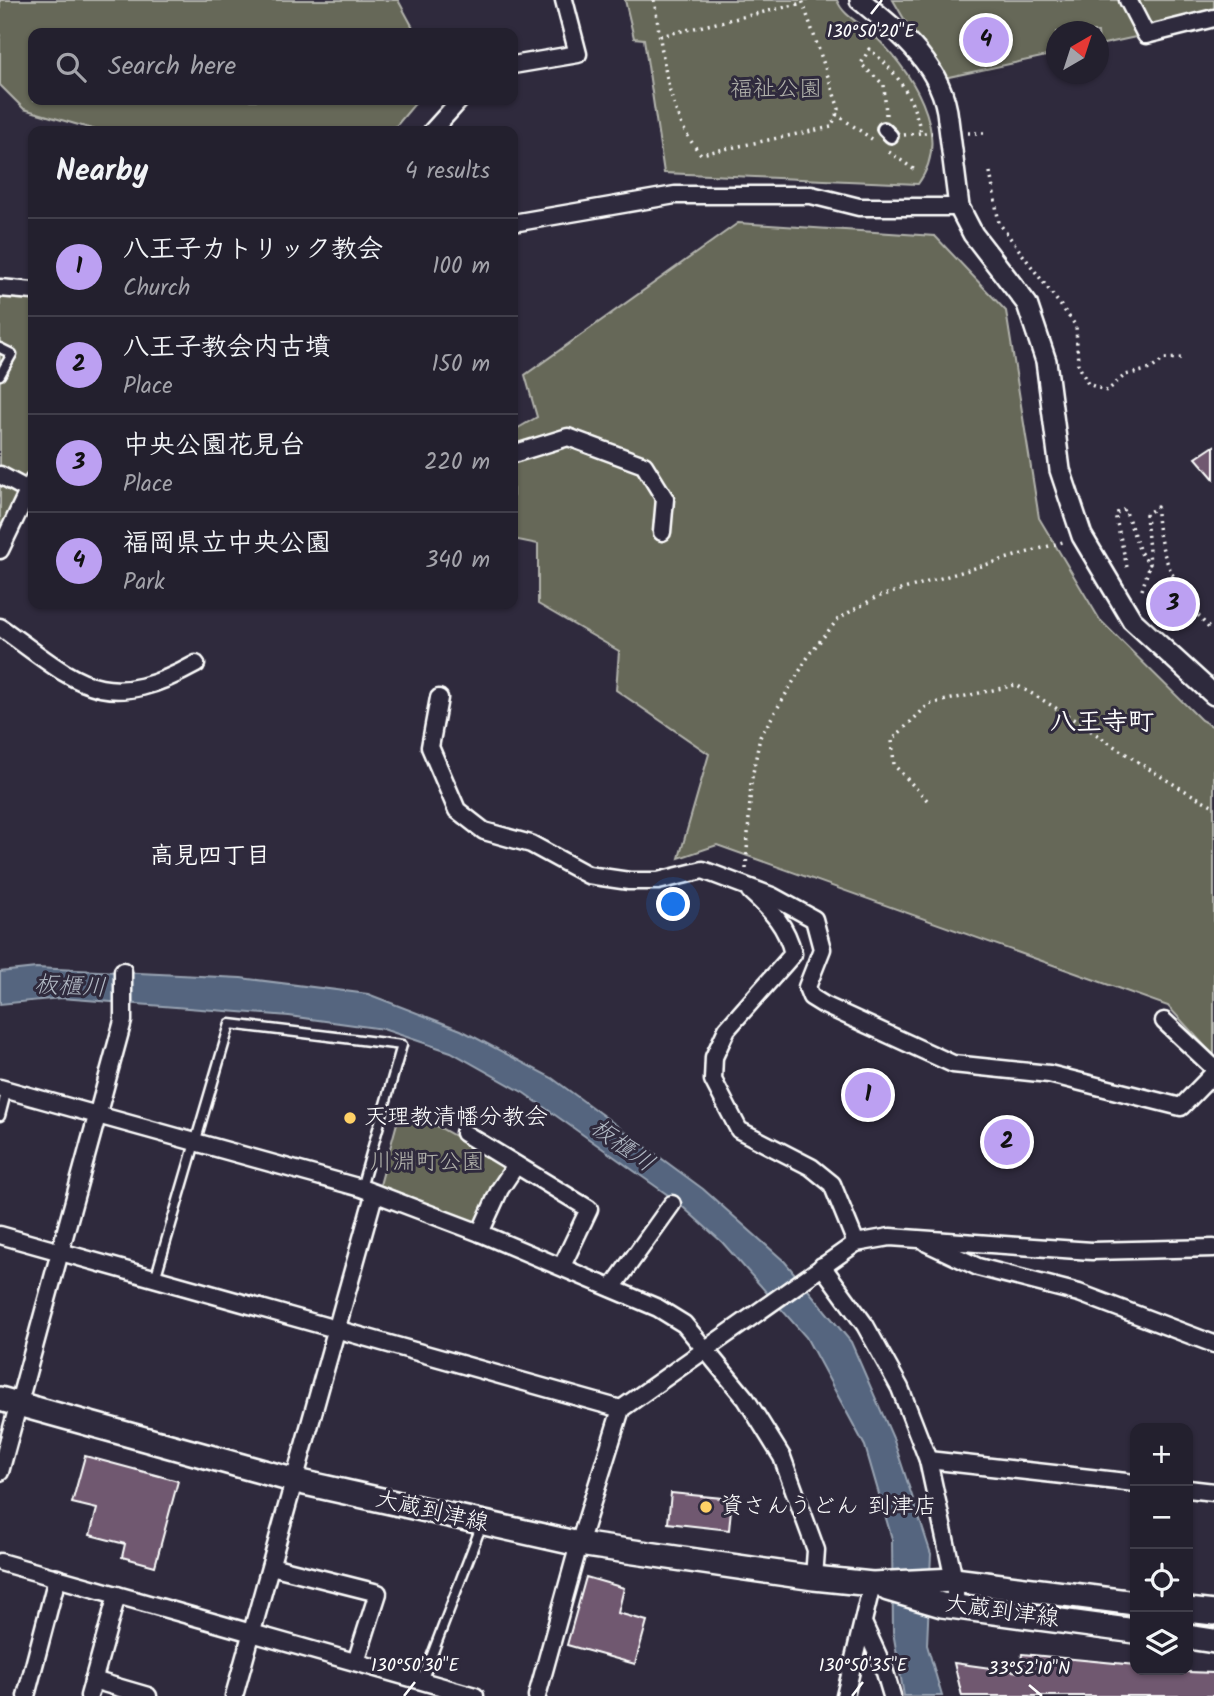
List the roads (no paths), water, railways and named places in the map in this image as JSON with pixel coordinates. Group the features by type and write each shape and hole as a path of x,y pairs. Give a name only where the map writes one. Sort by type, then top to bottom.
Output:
{"main road":[{"name":"大蔵到津線","path":"9,1401 296,1480 579,1544 814,1578 872,1584 947,1580 1130,1602"},
{"name":"大蔵到津線","path":"872,1584 949,1606 1130,1629"},
{"path":"1193,1611 1214,1613"},
{"path":"1193,1638 1214,1641"}],"street":[{"path":"518,64 578,54 564,0"},
{"path":"860,0 899,32 939,79 953,135 959,207 974,234 1027,303 1046,361 1060,470 1082,536 1132,620 1214,695"},
{"path":"1128,0 1146,35 1214,18"},
{"path":"437,126 455,105"},
{"path":"518,222 675,195 811,195 859,207 959,207"},
{"path":"0,289 28,291"},
{"path":"518,452 568,437 644,466 665,499 662,532"},
{"path":"0,475 28,484"},
{"path":"0,550 28,491"},
{"path":"0,627 78,683 118,690 142,689 196,664"},
{"path":"439,698 430,747 457,810 484,831 531,844 588,875 629,881 658,881 703,870 772,896 814,919 822,948 807,987 811,997 953,1065 1049,1074 1181,1107 1214,1070 1164,1021"},
{"path":"745,887 771,910 789,934 793,954 727,1029 714,1057 713,1080 739,1130 811,1167 832,1184 856,1243"},
{"path":"0,1472 9,1401 58,1252 122,1021 123,971"},
{"path":"3,1088 368,1191 562,1266 658,1308 684,1324 704,1348 746,1399 782,1457 816,1550 814,1578"},
{"path":"464,1133 589,1209 562,1266"},
{"path":"480,1233 500,1189 516,1165"},
{"path":"234,1696 296,1480 336,1329 368,1191"},
{"path":"612,1288 672,1205"},
{"path":"0,1235 621,1409"},
{"path":"537,1696 579,1544 621,1409 766,1304 856,1243 890,1237 1092,1251 1214,1248"},
{"path":"918,1239 978,1267 1079,1293 1214,1345"},
{"path":"819,1268 865,1325 894,1378 928,1460 949,1606"},
{"path":"928,1460 1130,1482"},
{"path":"1193,1490 1214,1492"},
{"path":"0,1562 356,1662 420,1688 475,1696"},
{"path":"271,1566 378,1593 356,1662"},
{"path":"26,1696 57,1578"},
{"path":"845,1696 872,1584"},
{"path":"117,1595 91,1688 148,1696"},
{"path":"864,1625 881,1662 892,1696"}],"lane":[{"path":"0,348 12,354 0,375"},
{"path":"155,1279 193,1142 230,1024 402,1045 368,1191"},
{"path":"0,1116 3,1088"},
{"path":"420,1688 482,1524"}],"water":[{"name":"板櫃川","path":"36,968 241,978 368,994 461,1030 552,1078 703,1189 785,1262 851,1342 893,1438 931,1554 927,1645 942,1696 904,1696 893,1632 892,1539 865,1446 806,1337 722,1242 675,1200 524,1093 451,1052 383,1029 289,1016 61,998 0,1004 0,972"}],"place":[{"name":"福岡県立中央公園","path":"986,40"},
{"name":"中央公園花見台","path":"1173,604"},
{"name":"八王子カトリック教会","path":"868,1095"},
{"name":"天理教清幡分教会","path":"350,1118"},
{"name":"八王子教会内古墳","path":"1007,1142"},
{"name":"資さんうどん 到津店","path":"706,1507"}],"district":[{"name":"八王寺町","path":"1102,723"},
{"name":"高見四丁目","path":"210,856"}],"park label":[{"name":"福祉公園","path":"776,90"},
{"name":"川淵町公園","path":"427,1163"}]}
